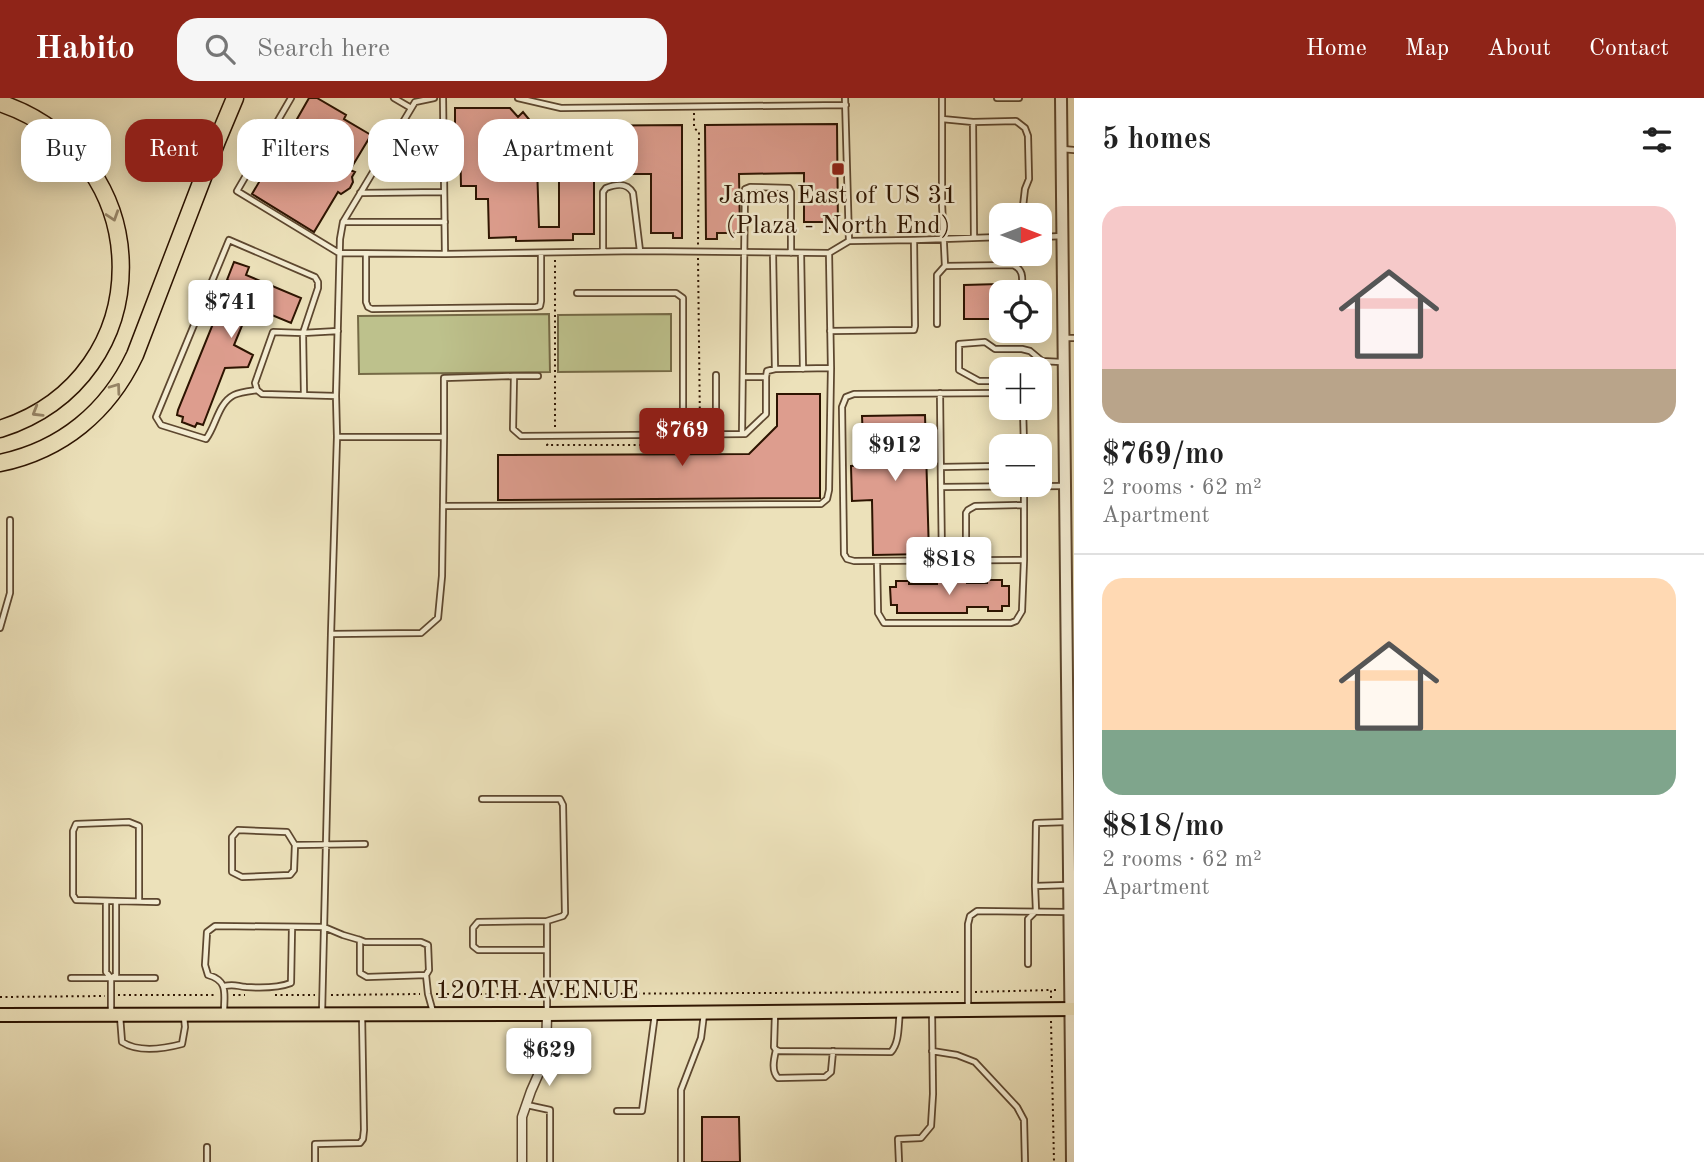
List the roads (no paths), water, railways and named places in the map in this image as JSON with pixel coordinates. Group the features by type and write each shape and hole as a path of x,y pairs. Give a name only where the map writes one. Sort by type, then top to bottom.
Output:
{"highway":[{"path":"0,463 33,454 71,433 104,404 122,381 135,355 235,98"},
{"path":"0,103 37,119 51,129 65,140 89,167 112,212 121,264 114,316 90,365 54,402 27,419 0,429"}],"main road":[{"name":"120TH AVENUE","path":"0,1015 1072,1009"}],"street":[{"path":"1061,98 1063,236 1069,338 1063,362 1069,431 1064,486 1070,568 1068,822 1073,1154"},
{"path":"522,1162 522,1117 546,1056 547,1014"}],"lane":[{"path":"291,98 237,191 339,253 829,253 849,240 989,237"},
{"path":"394,98 411,108"},
{"path":"404,119 415,100 434,98"},
{"path":"443,98 444,119"},
{"path":"518,98 561,108 846,105"},
{"path":"845,98 849,240"},
{"path":"937,324 937,275 945,266 942,204 943,98"},
{"path":"997,98 1018,98"},
{"path":"942,119 973,122 1016,121 1025,128 1028,136 1029,179 1023,203"},
{"path":"973,122 974,238"},
{"path":"1061,149 1074,150"},
{"path":"322,1014 337,438 339,253 343,222 368,180"},
{"path":"444,182 445,254"},
{"path":"603,251 603,192 606,188 621,185 631,188 634,193 640,251"},
{"path":"743,434 745,189 789,188 791,253"},
{"path":"360,193 444,192"},
{"path":"343,222 445,222"},
{"path":"1052,236 1063,236"},
{"path":"257,390 233,396 220,409 206,439 161,425 156,417 229,240 315,277 318,282 303,333 304,395"},
{"path":"830,331 914,330 914,240"},
{"path":"366,254 366,302 372,309 540,306 541,253"},
{"path":"773,253 775,369"},
{"path":"802,253 803,369"},
{"path":"443,506 821,504 827,499 829,490 829,253"},
{"path":"945,266 989,265"},
{"path":"577,293 677,293 683,298 683,435"},
{"path":"336,396 262,394 255,383 273,332 338,331"},
{"path":"989,381 979,381 959,370 959,344 985,342 995,349 1022,349 1038,357"},
{"path":"1052,361 1063,362"},
{"path":"514,376 513,429 521,436 716,435 745,434 766,414 768,371 831,368"},
{"path":"716,375 716,435"},
{"path":"331,634 421,633 438,618 442,576 444,379 538,376"},
{"path":"743,377 766,377"},
{"path":"940,393 942,560"},
{"path":"989,393 854,394 846,397 842,407 844,554 847,559 853,561 1024,559"},
{"path":"337,438 444,437"},
{"path":"941,467 989,466"},
{"path":"942,486 989,485"},
{"path":"1052,486 1064,486"},
{"path":"877,561 878,613 884,623 1016,621 1022,611 1024,497"},
{"path":"966,560 968,510 975,506 1024,505"},
{"path":"0,628 10,593 10,520"},
{"path":"482,799 560,799 563,805 563,916 547,921 478,922 472,928 472,946 478,950 547,950"},
{"path":"139,901 139,826 129,822 76,824 73,831 73,895 76,900 157,902"},
{"path":"1028,964 1028,919 1036,911 1036,823 1068,822"},
{"path":"238,830 287,832 295,845 294,870 289,875 242,877 232,872 232,837 238,830"},
{"path":"295,845 365,844"},
{"path":"1035,886 1069,885"},
{"path":"106,901 106,972 111,978 111,995 122,1042 139,1049 182,1044 184,1015"},
{"path":"111,978 116,975 116,901"},
{"path":"968,1010 970,916 977,911 1069,912"},
{"path":"547,921 547,1014"},
{"path":"224,1014 224,986 217,978 208,975 205,965 206,932 215,926 324,927 365,943 421,942 428,945 429,970 426,975 433,1014"},
{"path":"224,986 236,984 243,987 281,987 291,983 292,927"},
{"path":"360,940 360,973 367,976 426,975"},
{"path":"106,941 116,941"},
{"path":"71,978 155,978"},
{"path":"776,1050 891,1052 897,1044 900,1011"},
{"path":"899,1162 898,1139 921,1138 931,1126 932,1011"},
{"path":"775,1012 774,1067 778,1078 825,1077 831,1072 833,1051"},
{"path":"617,1111 642,1111 655,1013"},
{"path":"681,1162 681,1090 701,1038 704,1013"},
{"path":"315,1162 314,1144 360,1143 363,1139 362,1014"},
{"path":"932,1051 957,1055 975,1062 1017,1107 1024,1120 1025,1162"},
{"path":"526,1105 550,1110 550,1162"},
{"path":"207,1147 207,1162"}],"place":[{"name":"James East of US 31 (Plaza - North End)","path":"838,169"}]}
